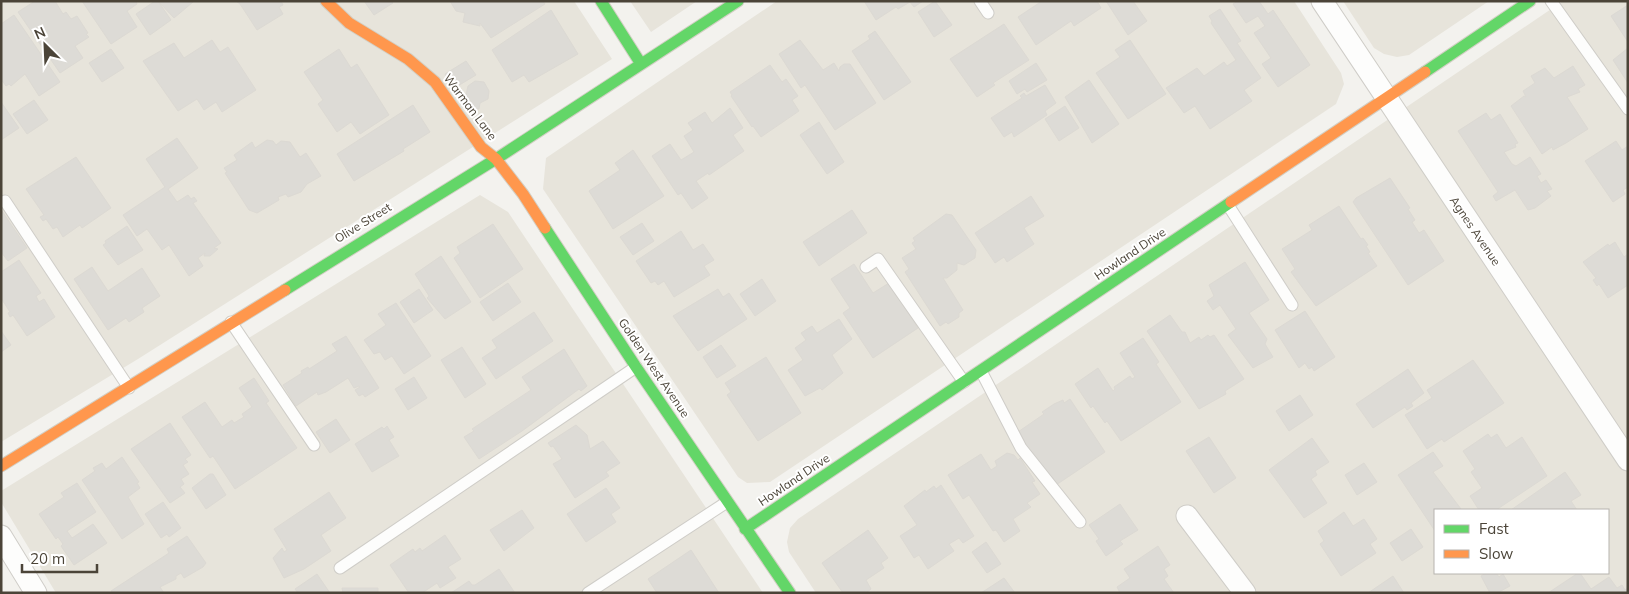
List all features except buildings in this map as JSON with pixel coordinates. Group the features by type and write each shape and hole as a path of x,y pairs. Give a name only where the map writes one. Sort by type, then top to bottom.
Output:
{"street":[{"name":"Warman Lane","path":"326,1 349,24 408,59 435,82 480,147 496,159"},
{"path":"601,1 641,64"},
{"name":"Olive Street","path":"1,466 496,159 738,1"},
{"name":"Agnes Avenue","path":"1322,1 1628,460"},
{"name":"Howland Drive","path":"745,529 1530,1"},
{"name":"Golden West Avenue","path":"496,159 523,194 636,367 790,593"},
{"path":"1187,516 1245,593"},
{"path":"1,536 36,593"}],"lane":[{"path":"980,1 988,13"},
{"path":"1551,1 1628,108"},
{"path":"5,201 128,388"},
{"path":"1228,205 1292,305"},
{"path":"866,267 878,259 964,382"},
{"path":"231,322 314,445"},
{"path":"340,568 636,367"},
{"path":"981,371 1021,448 1080,522"},
{"path":"588,593 727,502"}],"shaded area":[{"path":"1,1 574,1 612,59 138,359 1,442"},
{"path":"630,1 697,1 651,32"},
{"path":"777,1 1294,1 1341,73 1344,84 1336,104 770,482 747,483 738,477 543,189 546,158"},
{"path":"1343,1 1489,1 1409,55 1397,57 1384,54 1374,48"},
{"path":"1563,1 1628,1 1628,593 816,593 789,552 787,542 790,528 798,519"},
{"path":"480,195 508,212 763,593 56,593 1,502 1,491"}],"traffic: fast":[{"path":"601,1 641,64"},
{"path":"285,290 496,159 738,1"},
{"path":"1425,72 1530,1"},
{"path":"745,529 1231,202"},
{"path":"545,228 636,367 790,593"}],"traffic: slow":[{"path":"326,1 349,23 408,59 435,82 481,147 496,159 523,194 545,228"},
{"path":"1231,202 1425,72"},
{"path":"1,466 285,290"}]}
